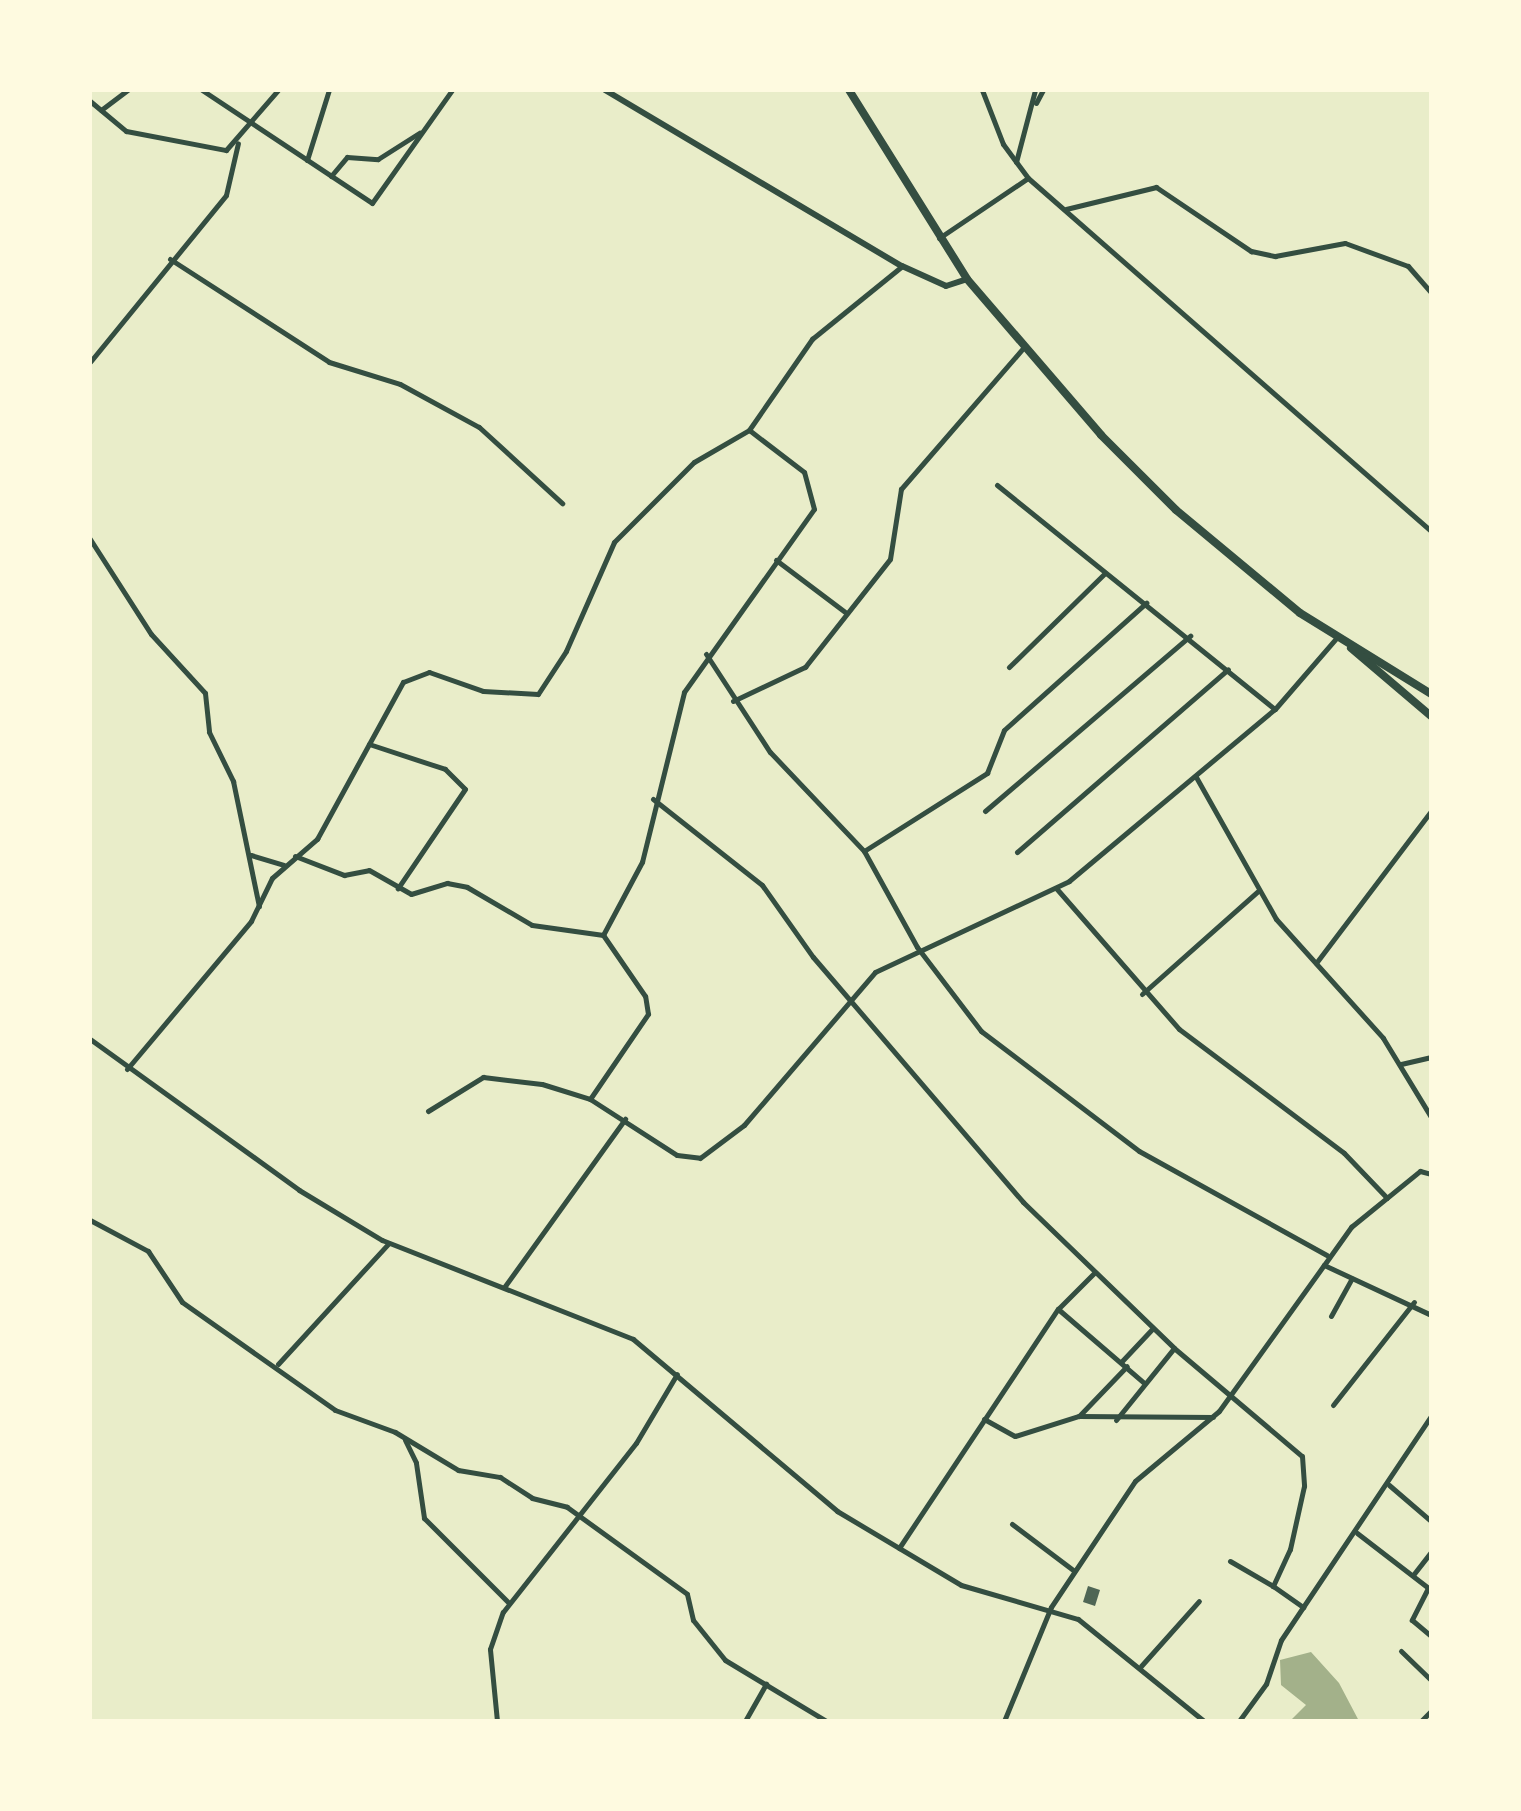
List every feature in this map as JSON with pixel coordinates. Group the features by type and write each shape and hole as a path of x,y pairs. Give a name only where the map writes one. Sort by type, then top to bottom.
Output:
{"main road":[{"path":"849,90 939,238 967,279 1023,348 1176,510 1348,644 1431,716"},
{"path":"1348,644 1431,694"}],"street":[{"path":"101,110 128,90"},
{"path":"202,90 253,126 376,202 452,90"},
{"path":"90,362 170,259 226,195 238,143 278,90"},
{"path":"307,160 329,90"},
{"path":"605,90 902,266 946,286 967,279"},
{"path":"982,90 1016,163 1028,178 1431,531"},
{"path":"1035,90 1035,105"},
{"path":"1016,163 1043,90"},
{"path":"90,101 126,131 162,142 216,150 238,143"},
{"path":"331,176 347,157 378,159 423,130"},
{"path":"939,238 1028,178"},
{"path":"1065,209 1156,187 1251,251 1275,256 1345,243 1408,266 1431,292"},
{"path":"170,259 329,362 400,384 466,419 501,442 562,503"},
{"path":"127,1069 259,907 284,865 317,839 403,682 420,673 445,673 483,691 538,694 566,651 614,542 694,462 749,430 812,339 902,266"},
{"path":"733,701 805,667 845,612 890,559 901,489 1023,348"},
{"path":"603,935 642,862 653,799 684,692 706,654 811,516 815,496 804,472 749,430"},
{"path":"997,485 1105,573 1190,636 1275,709"},
{"path":"90,539 151,634 205,693 209,732 233,781 251,855 259,907"},
{"path":"776,559 845,612"},
{"path":"1009,667 1105,573"},
{"path":"864,851 987,773 1004,730 1146,603"},
{"path":"985,811 1190,636"},
{"path":"428,1111 483,1077 590,1099 677,1155 700,1158 744,1125 828,1023 856,1001 875,972 917,947 1056,888 1196,777 1275,709 1338,636"},
{"path":"706,654 733,701 784,768 825,802 864,851 917,947 981,1031 1139,1151 1327,1255"},
{"path":"1017,852 1228,669"},
{"path":"369,744 445,769 465,789 398,888"},
{"path":"1196,777 1258,891 1401,1064 1431,1117"},
{"path":"653,799 762,885 813,957 856,1001 1023,1202 1174,1348 1232,1395 1305,1463 1290,1549 1273,1586"},
{"path":"1316,963 1431,811"},
{"path":"251,855 284,865"},
{"path":"295,856 344,875 369,870 398,888 416,894 459,885 532,925 603,935 645,996 648,1014 590,1099"},
{"path":"1056,888 1142,994 1344,1153 1387,1198"},
{"path":"1142,994 1258,891"},
{"path":"90,1039 127,1069 388,1244 505,1286 633,1339 677,1374 791,1479 961,1585 1051,1607 1141,1666 1204,1721"},
{"path":"1401,1064 1431,1057"},
{"path":"505,1286 625,1119"},
{"path":"1004,1721 1051,1607 1073,1570 1147,1466 1213,1417 1232,1395 1324,1265 1327,1255 1420,1171 1431,1174"},
{"path":"90,1220 148,1251 182,1302 278,1364 335,1410 404,1439 458,1470 500,1477 576,1515 677,1585 691,1599 693,1620 725,1660 826,1721"},
{"path":"278,1364 388,1244"},
{"path":"1324,1265 1414,1302 1431,1315"},
{"path":"899,1548 1058,1309 1095,1272"},
{"path":"1331,1316 1352,1278"},
{"path":"1333,1405 1414,1302"},
{"path":"1058,1309 1144,1383"},
{"path":"1079,1416 1153,1328"},
{"path":"1116,1420 1174,1348"},
{"path":"497,1721 490,1649 508,1602 636,1443 677,1374"},
{"path":"984,1419 1015,1436 1079,1416 1116,1420 1213,1417"},
{"path":"1239,1721 1303,1607 1357,1533 1431,1416"},
{"path":"404,1439 416,1463 424,1518 508,1602"},
{"path":"1389,1485 1431,1521"},
{"path":"1012,1524 1073,1570"},
{"path":"1357,1533 1430,1589 1412,1620 1431,1636"},
{"path":"1413,1575 1431,1552"},
{"path":"1230,1561 1303,1607"},
{"path":"1141,1666 1199,1601"},
{"path":"1401,1651 1431,1680"},
{"path":"745,1721 766,1684"},
{"path":"1421,1721 1431,1711"}],"shaded area":[{"path":"1311,1652 1339,1683 1359,1721 1290,1721 1306,1705 1281,1685 1280,1660"}],"building":[{"path":"1088,1586 1100,1590 1095,1606 1083,1602"}]}
